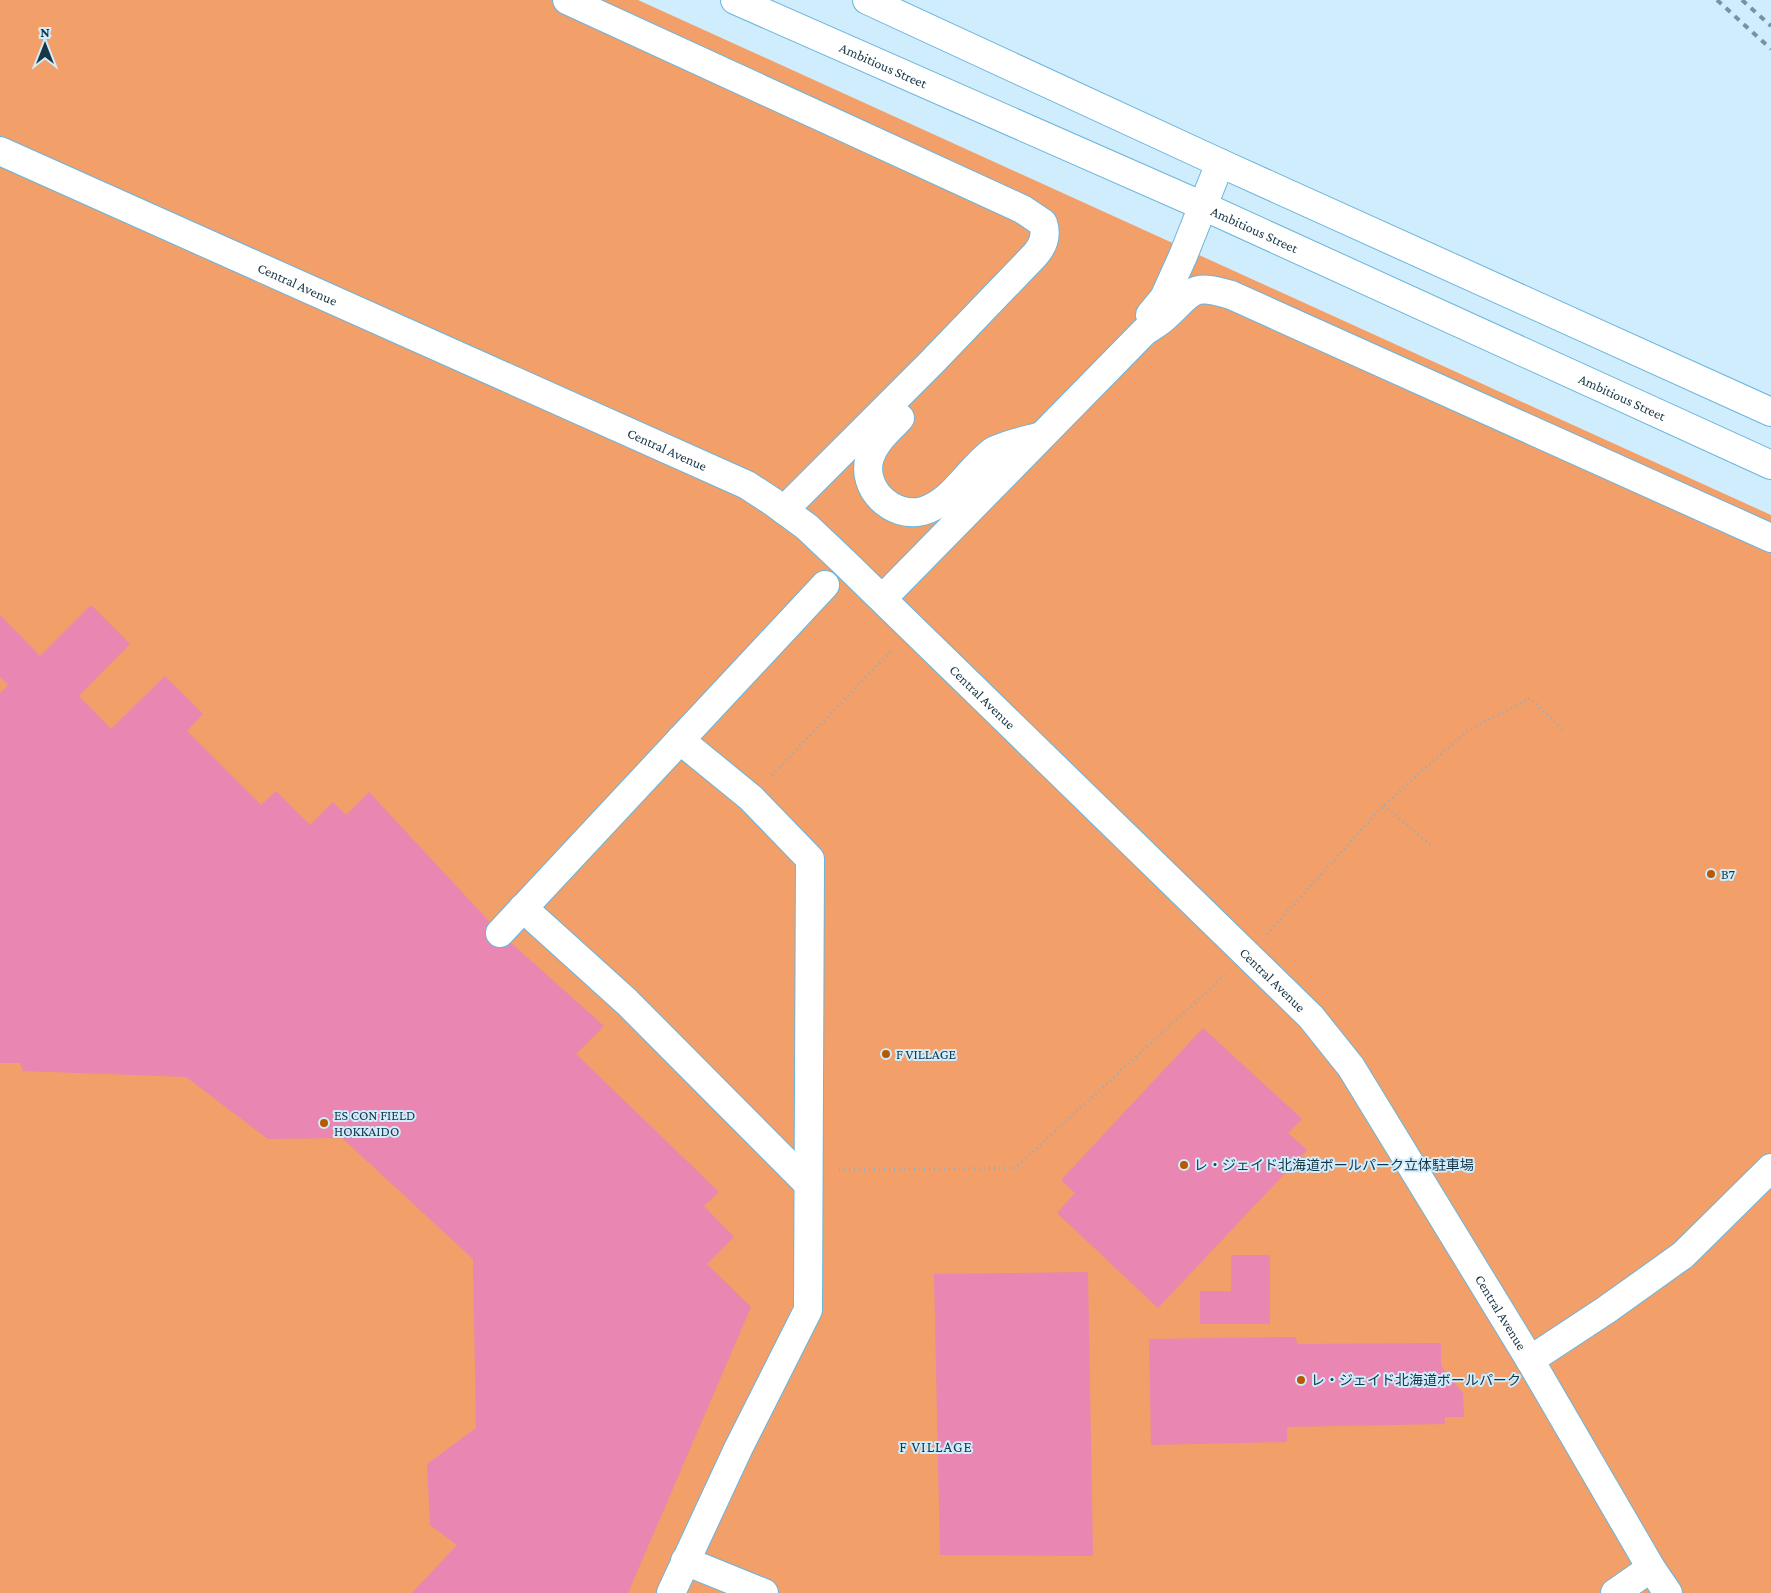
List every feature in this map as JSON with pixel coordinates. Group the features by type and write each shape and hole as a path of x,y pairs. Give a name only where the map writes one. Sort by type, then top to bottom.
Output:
{"street":[{"path":"567,0 1022,209 1044,223 1046,231 1041,248 932,362 784,510"},
{"name":"Ambitious Street","path":"735,0 1203,206 1771,465"},
{"path":"867,0 1771,412"},
{"name":"Central Avenue","path":"0,151 738,481 807,526 1312,1017 1351,1067 1530,1360 1651,1568 1668,1593"},
{"path":"1144,332 1149,316 1164,298 1220,162"},
{"path":"882,598 1144,332 1165,318 1187,295 1198,289 1213,289 1231,295 1771,538"},
{"path":"932,362 927,389 875,445 869,459 868,474 873,488 882,500 893,508 906,512 920,511 933,507 993,451 1042,436"},
{"path":"500,933 825,585"},
{"path":"671,1593 738,1449 808,1310 810,859 751,798 680,740"},
{"path":"523,908 627,1002 808,1178"},
{"path":"1530,1360 1606,1310 1683,1255 1771,1168"},
{"path":"686,1561 764,1593"},
{"path":"1615,1593 1651,1568"}],"path":[{"path":"751,798 891,651"},
{"path":"808,1178 1015,1168 1248,955 1384,805 1466,731 1530,698 1564,731"},
{"path":"1384,805 1431,846"}],"shaded area":[{"name":"F VILLAGE","path":"0,0 638,0 1771,515 1771,1593 0,1593"}],"building":[{"path":"91,605 130,644 79,696 111,729 165,676 203,714 187,731 261,805 276,791 310,825 333,802 346,815 369,792 500,933 604,1026 576,1054 719,1192 704,1206 734,1237 707,1264 751,1307 628,1593 412,1593 457,1545 430,1525 427,1464 476,1428 473,1259 342,1138 268,1139 186,1077 23,1071 20,1063 0,1063 0,693 8,685 0,677 0,615 40,656"},
{"name":"レ・ジェイド北海道ボールパーク立体駐車場","path":"1203,1028 1302,1119 1288,1133 1307,1150 1158,1308 1057,1213 1075,1193 1061,1180"},
{"path":"1231,1255 1270,1255 1270,1324 1200,1324 1200,1291 1231,1291"},
{"path":"1088,1272 1093,1556 940,1555 934,1274"},
{"name":"レ・ジェイド北海道ボールパーク","path":"1296,1337 1297,1344 1441,1343 1441,1366 1463,1393 1464,1417 1445,1417 1445,1424 1287,1427 1287,1442 1151,1445 1149,1339"}],"railway":[{"path":"1717,0 1771,49"},
{"path":"1742,0 1771,26"}],"place":[{"name":"B7","path":"1711,874"},
{"name":"F VILLAGE","path":"886,1054"},
{"name":"ES CON FIELD HOKKAIDO","path":"324,1123"},
{"name":"レ・ジェイド北海道ボールパーク立体駐車場","path":"1184,1165"},
{"name":"レ・ジェイド北海道ボールパーク","path":"1301,1380"}],"district":[{"name":"F VILLAGE","path":"936,1447"}]}
